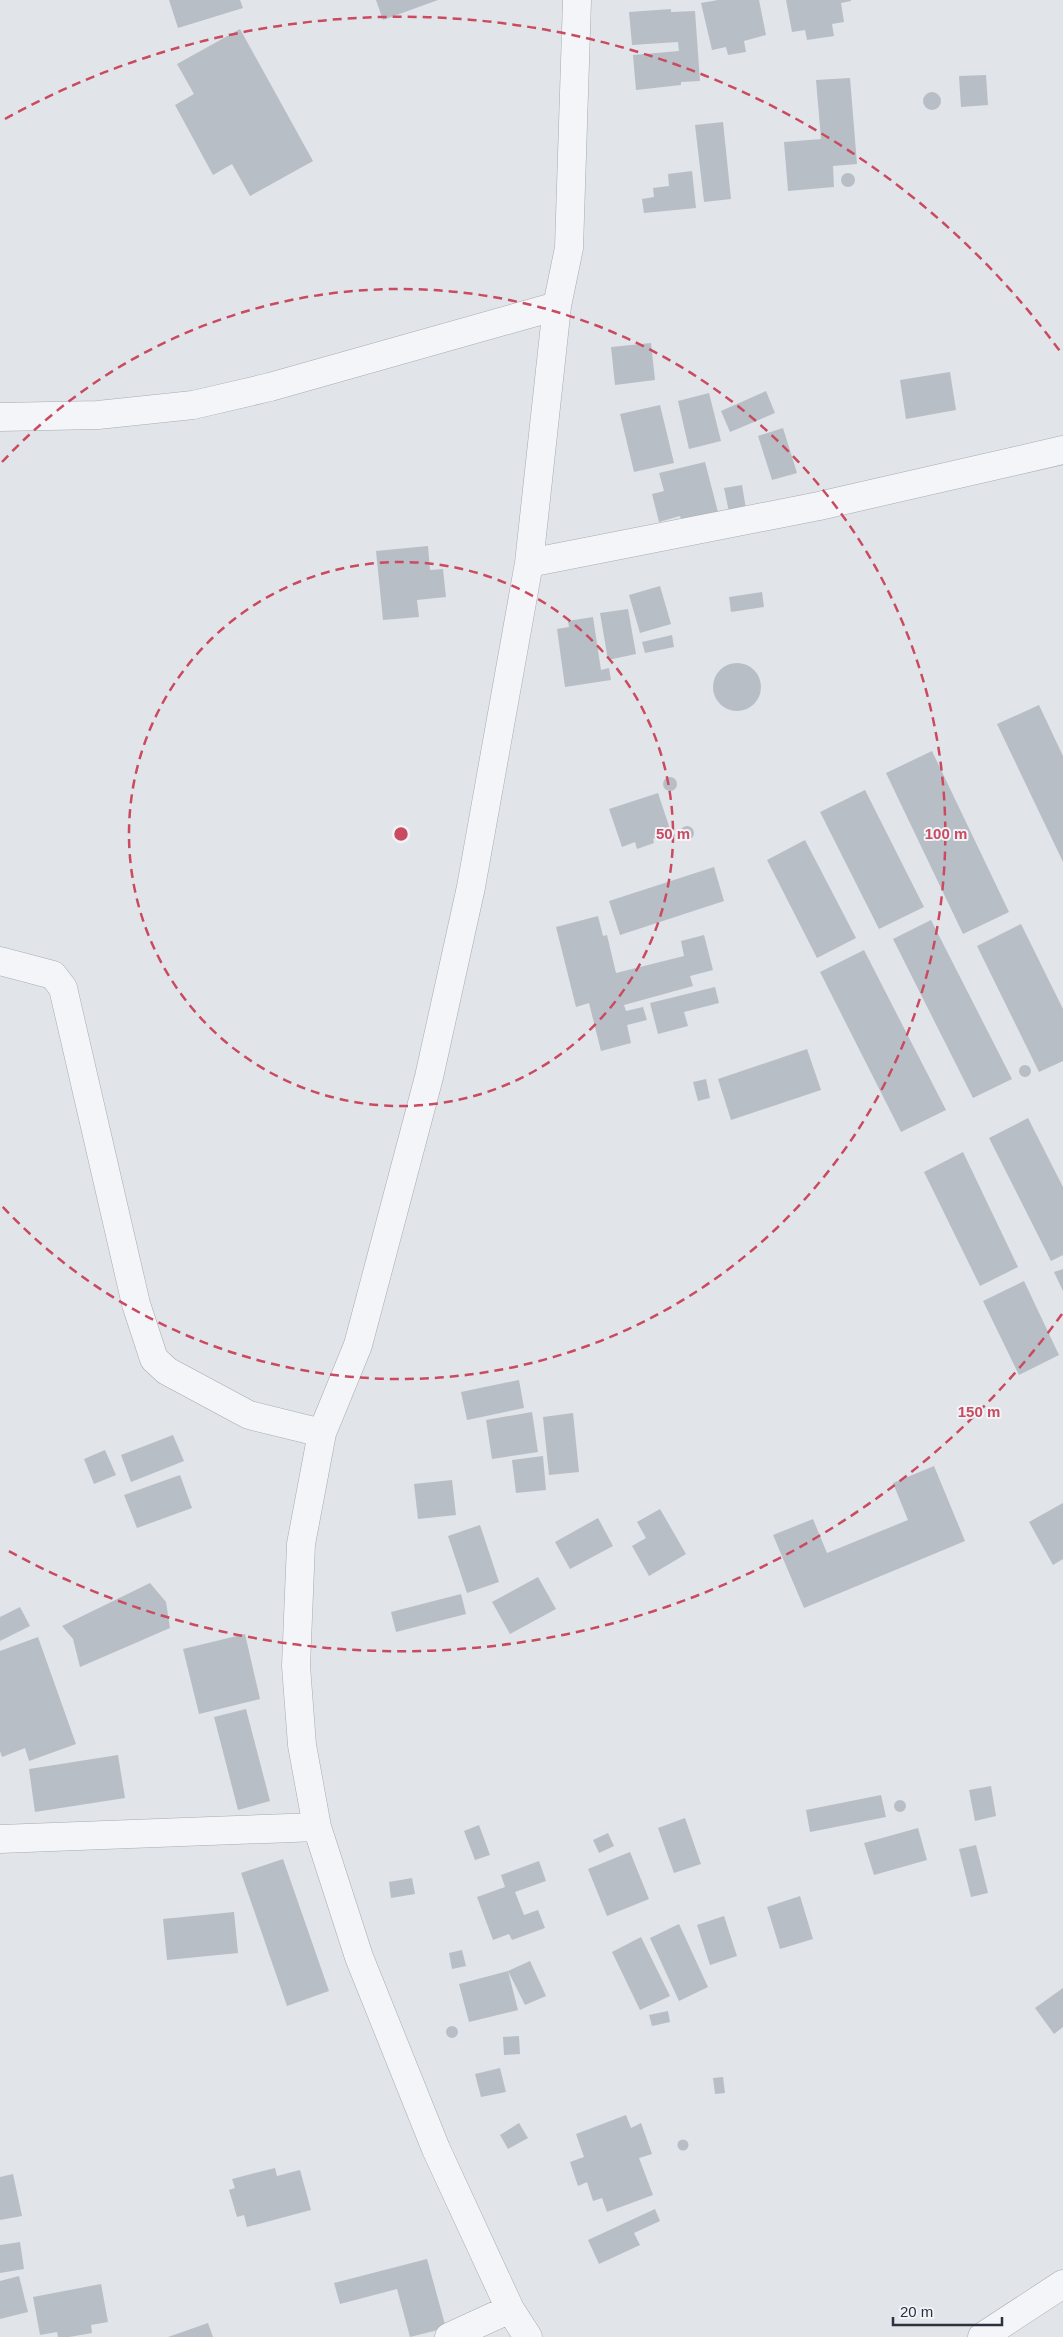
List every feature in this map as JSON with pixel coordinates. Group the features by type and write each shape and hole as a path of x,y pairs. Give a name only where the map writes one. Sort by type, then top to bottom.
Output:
{"street":[{"path":"528,2337 510,2309 436,2149 366,1976 317,1827 302,1745 296,1666 301,1544 322,1433 358,1345 429,1076 470,887 529,563 557,306 569,248 577,0"},
{"path":"0,417 98,415 193,405 270,387 557,306"},
{"path":"529,563 819,506 1063,450"},
{"path":"0,961 54,975 63,988 136,1304 154,1359 167,1371 248,1415 322,1433"},
{"path":"0,1839 317,1827"},
{"path":"982,2337 1063,2284"},
{"path":"449,2337 510,2309"}],"building":[{"path":"169,0 240,0 243,8 178,28"},
{"path":"376,0 438,0 383,20"},
{"path":"718,0 759,0 766,35 744,41 746,52 728,55 726,47 712,50 701,3"},
{"path":"786,0 851,1 841,3 844,22 832,24 834,36 807,40 805,30 792,32"},
{"path":"671,9 671,12 695,11 700,81 681,82 681,85 636,90 633,55 679,51 678,42 632,45 629,12"},
{"path":"240,29 313,161 250,196 232,164 213,175 175,105 194,94 177,64"},
{"path":"986,75 988,105 961,107 959,76"},
{"path":"850,78 857,164 833,166 834,187 788,191 784,142 821,139 816,80"},
{"path":"928,92 936,92 941,97 939,108 928,110 923,105 923,97"},
{"path":"723,122 731,199 704,202 695,125"},
{"path":"692,171 696,208 644,213 642,199 654,197 653,188 669,186 668,174"},
{"path":"848,173 853,175 855,180 853,185 848,187 843,185 841,180 843,175"},
{"path":"651,343 655,380 615,385 611,347"},
{"path":"950,372 956,410 906,419 900,380"},
{"path":"766,391 775,413 730,432 721,411"},
{"path":"709,393 721,441 689,449 678,401"},
{"path":"660,405 674,463 634,472 620,414"},
{"path":"783,428 797,473 772,480 758,436"},
{"path":"705,462 719,516 683,525 680,516 659,522 652,494 664,491 659,473"},
{"path":"742,485 746,509 729,512 724,488"},
{"path":"428,546 430,570 443,569 446,597 417,600 419,617 383,620 376,551"},
{"path":"660,586 671,624 640,633 629,595"},
{"path":"762,592 764,607 731,612 729,597"},
{"path":"628,609 636,654 608,660 600,613"},
{"path":"593,617 601,670 609,668 611,680 565,687 557,629 569,627 568,621"},
{"path":"672,635 674,647 645,653 642,642"},
{"path":"737,663 746,665 754,670 759,678 761,687 759,696 754,704 746,709 737,711 728,709 720,704 715,696 713,687 715,678 720,670 728,665"},
{"path":"1039,705 1063,756 1063,862 997,724"},
{"path":"932,751 1009,912 963,934 886,773"},
{"path":"670,777 675,779 677,784 675,789 670,791 665,789 663,784 665,779"},
{"path":"865,790 924,907 879,929 820,812"},
{"path":"658,793 671,832 653,839 654,843 637,849 635,842 622,847 609,809"},
{"path":"687,826 692,828 694,833 692,838 687,840 682,838 680,833 682,828"},
{"path":"805,840 856,938 817,958 767,860"},
{"path":"714,867 724,901 620,935 609,901"},
{"path":"598,916 603,936 607,935 616,973 684,956 681,941 704,935 713,970 690,976 693,986 624,1005 626,1011 643,1007 647,1020 627,1025 631,1043 601,1051 589,1003 576,1007 556,927"},
{"path":"931,920 1012,1079 973,1098 893,939"},
{"path":"1021,924 1063,1009 1063,1061 1039,1072 977,946"},
{"path":"864,950 946,1110 901,1132 820,972"},
{"path":"715,987 719,1003 684,1012 688,1026 658,1034 650,1003"},
{"path":"807,1049 821,1090 731,1120 718,1079"},
{"path":"1023,1065 1027,1065 1031,1071 1027,1077 1023,1077 1019,1073 1019,1069"},
{"path":"706,1079 710,1098 698,1101 693,1082"},
{"path":"1028,1118 1063,1187 1063,1255 1051,1261 989,1138"},
{"path":"963,1152 1018,1267 980,1286 924,1172"},
{"path":"1063,1269 1063,1291 1054,1272"},
{"path":"1024,1281 1059,1355 1019,1375 983,1301"},
{"path":"519,1380 524,1408 467,1420 461,1392"},
{"path":"532,1412 538,1452 492,1459 486,1420"},
{"path":"573,1413 579,1472 549,1475 543,1417"},
{"path":"173,1435 184,1461 131,1482 121,1455"},
{"path":"105,1450 116,1475 94,1484 84,1459"},
{"path":"543,1456 546,1490 516,1493 512,1460"},
{"path":"934,1466 965,1541 804,1608 773,1535 813,1519 827,1553 908,1520 893,1483"},
{"path":"180,1475 192,1508 137,1528 124,1495"},
{"path":"452,1480 456,1515 418,1519 414,1484"},
{"path":"1063,1503 1063,1559 1053,1565 1029,1522"},
{"path":"660,1509 686,1554 649,1576 632,1546 646,1538 637,1522"},
{"path":"598,1518 613,1546 570,1569 555,1542"},
{"path":"480,1525 499,1582 467,1593 448,1536"},
{"path":"538,1577 556,1609 510,1634 492,1602"},
{"path":"150,1583 166,1602 170,1628 80,1667 73,1639 62,1626"},
{"path":"461,1594 466,1614 396,1632 391,1612"},
{"path":"20,1607 30,1626 0,1641 0,1617"},
{"path":"245,1634 260,1699 199,1714 183,1649"},
{"path":"38,1637 76,1744 29,1761 25,1748 2,1757 0,1751 0,1651"},
{"path":"246,1709 270,1801 238,1810 214,1717"},
{"path":"118,1755 125,1798 35,1812 29,1769"},
{"path":"991,1786 996,1816 975,1821 969,1790"},
{"path":"881,1795 886,1817 810,1832 806,1810"},
{"path":"898,1800 902,1800 906,1806 902,1812 898,1812 894,1808 894,1804"},
{"path":"685,1818 701,1864 674,1873 658,1828"},
{"path":"479,1825 490,1855 475,1860 464,1831"},
{"path":"918,1828 927,1860 874,1875 864,1843"},
{"path":"608,1833 614,1846 599,1853 593,1840"},
{"path":"976,1845 988,1893 971,1897 959,1849"},
{"path":"630,1852 649,1899 607,1916 588,1869"},
{"path":"283,1859 329,1991 287,2006 241,1873"},
{"path":"539,1861 546,1881 515,1892 524,1915 538,1910 545,1928 512,1940 509,1934 493,1940 477,1897 505,1887 501,1875"},
{"path":"412,1878 415,1894 391,1898 389,1882"},
{"path":"800,1896 813,1939 780,1949 767,1907"},
{"path":"234,1912 238,1953 167,1960 163,1919"},
{"path":"724,1916 737,1956 710,1965 697,1925"},
{"path":"679,1924 708,1987 679,2001 650,1938"},
{"path":"641,1937 670,1996 640,2010 612,1952"},
{"path":"462,1950 466,1966 452,1969 449,1953"},
{"path":"530,1961 546,1996 525,2005 508,1971"},
{"path":"508,1971 518,2010 469,2022 459,1984"},
{"path":"1063,1988 1063,2027 1054,2034 1035,2008"},
{"path":"668,2011 670,2022 652,2026 649,2015"},
{"path":"450,2026 454,2026 458,2032 454,2038 450,2038 446,2034 446,2030"},
{"path":"519,2036 520,2054 504,2055 503,2037"},
{"path":"500,2068 506,2092 481,2097 475,2074"},
{"path":"723,2077 725,2093 715,2094 713,2078"},
{"path":"626,2115 631,2128 641,2123 652,2154 639,2158 653,2195 607,2212 602,2198 593,2201 587,2182 578,2186 570,2162 584,2157 576,2134"},
{"path":"519,2123 528,2138 508,2149 500,2135"},
{"path":"683,2139 689,2145 683,2151 677,2145"},
{"path":"275,2168 277,2176 300,2170 311,2210 247,2227 244,2215 237,2217 229,2190 235,2188 232,2179"},
{"path":"13,2174 22,2216 0,2220 0,2177"},
{"path":"655,2209 660,2221 634,2233 640,2245 599,2264 588,2240"},
{"path":"20,2242 24,2269 0,2273 0,2245"},
{"path":"427,2259 446,2328 410,2337 397,2289 340,2304 334,2283"},
{"path":"19,2276 28,2312 0,2319 0,2281"},
{"path":"101,2284 108,2322 91,2325 92,2333 69,2337 58,2337 57,2332 40,2335 33,2297"},
{"path":"208,2323 213,2337 168,2337"}]}
